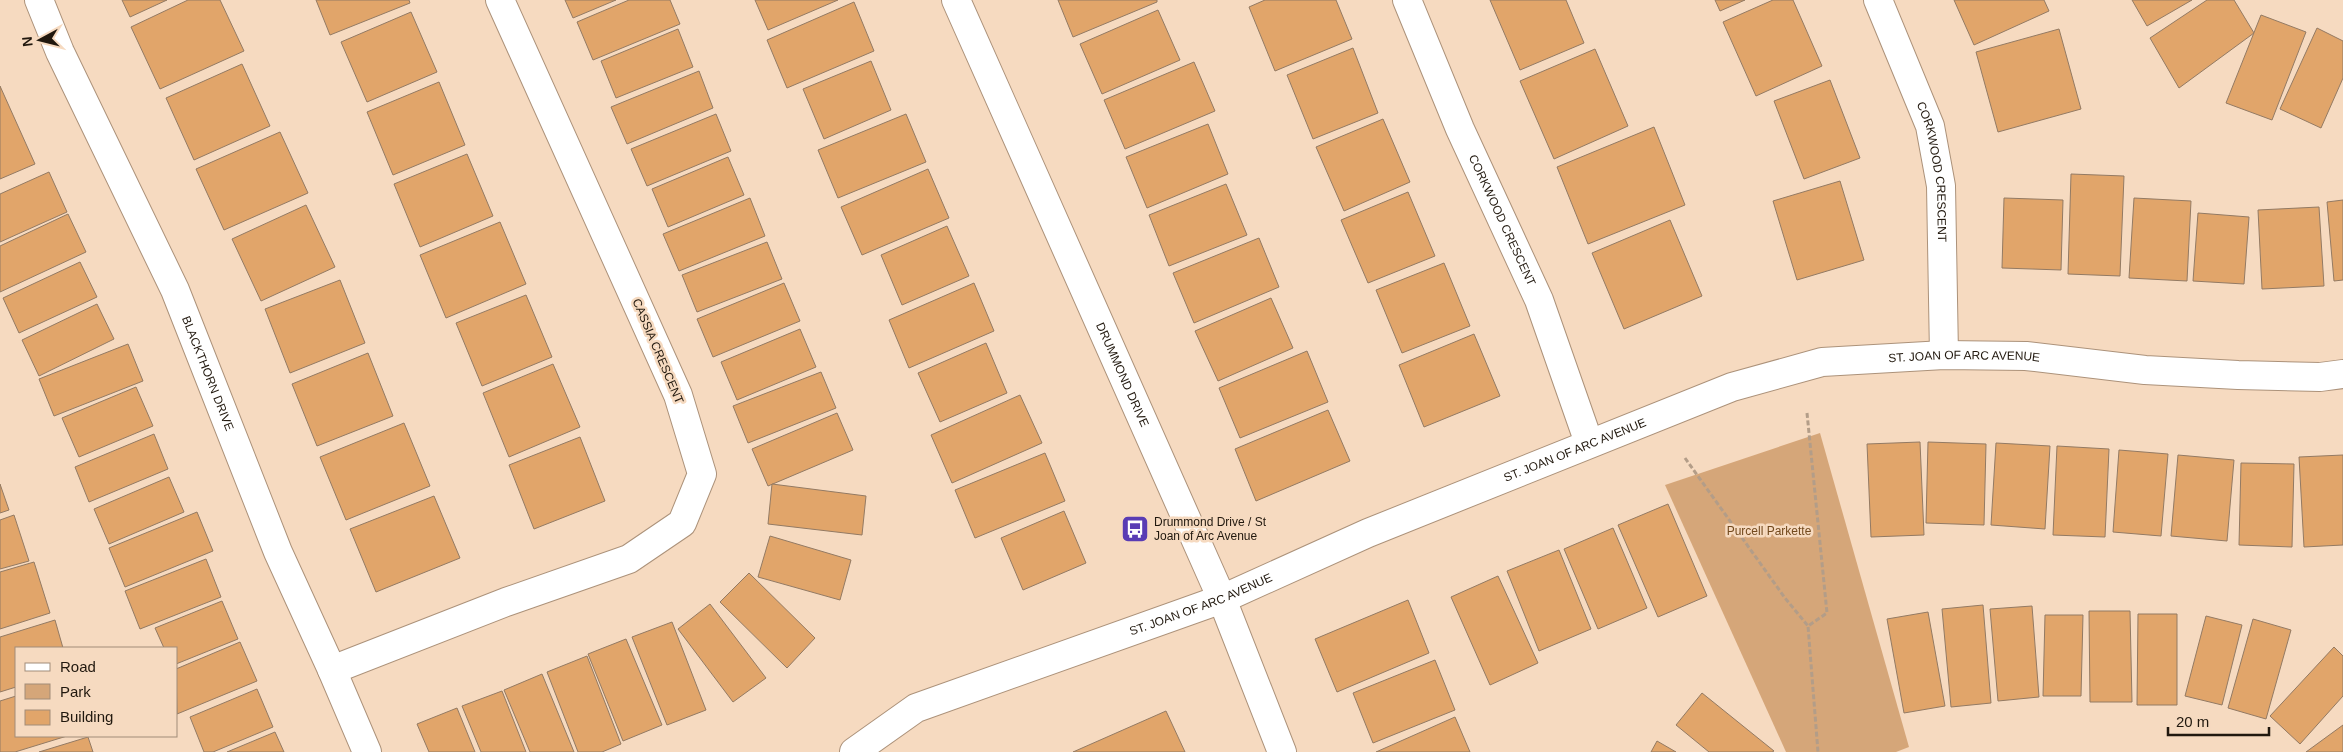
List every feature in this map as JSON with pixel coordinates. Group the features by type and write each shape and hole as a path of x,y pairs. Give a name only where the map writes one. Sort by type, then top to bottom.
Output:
{"street":[{"name":"BLACKTHORN DRIVE","path":"39,0 60,52 175,290 278,552 332,670 366,752"},
{"name":"CASSIA CRESCENT","path":"332,670 506,602 629,559 682,523 702,474 678,395 500,0"},
{"name":"DRUMMOND DRIVE","path":"956,0 1222,599 1282,752"},
{"name":"CORKWOOD CRESCENT","path":"1407,0 1460,129 1539,300 1589,443"},
{"name":"CORKWOOD CRESCENT","path":"1878,0 1930,126 1940,177 1944,355"},
{"name":"ST. JOAN OF ARC AVENUE","path":"854,752 916,708 1222,599 1368,533 1732,387 1822,362 1944,355 2026,356 2145,370 2320,377 2343,374"}],"path":[{"path":"1807,413 1827,613 1808,626"},
{"path":"1685,458 1785,598 1808,626 1818,752"}],"green space":[{"name":"Purcell Parkette","path":"1820,433 1909,747 1896,752 1786,752 1665,485"}],"building":[{"path":"122,0 167,0 130,17"},
{"path":"188,0 220,0 244,51 160,89 131,27"},
{"path":"316,0 409,0 410,3 330,35"},
{"path":"565,0 616,0 573,18"},
{"path":"629,0 670,0 680,24 593,60 577,22"},
{"path":"755,0 838,0 768,30"},
{"path":"1058,0 1157,0 1157,2 1073,37"},
{"path":"1265,0 1336,0 1352,39 1275,71 1249,7"},
{"path":"1490,0 1566,0 1584,43 1520,70"},
{"path":"1715,0 1745,0 1720,11"},
{"path":"1773,0 1793,0 1822,66 1756,96 1723,22"},
{"path":"1954,0 2044,0 2049,11 1974,45"},
{"path":"2132,0 2192,0 2147,26"},
{"path":"2207,0 2234,0 2254,33 2179,88 2150,38"},
{"path":"854,2 874,51 787,88 767,40"},
{"path":"1158,10 1180,60 1102,94 1080,44"},
{"path":"411,12 437,72 367,102 341,42"},
{"path":"2261,15 2306,32 2272,120 2226,103"},
{"path":"2317,28 2343,41 2343,78 2321,128 2280,109"},
{"path":"678,29 693,67 616,98 601,61"},
{"path":"2059,29 2081,109 1998,132 1976,52"},
{"path":"1353,48 1378,113 1313,139 1287,75"},
{"path":"1595,49 1628,126 1554,159 1520,81"},
{"path":"871,61 891,110 824,139 803,89"},
{"path":"1194,62 1215,111 1125,149 1104,100"},
{"path":"242,64 270,126 194,160 166,98"},
{"path":"699,71 713,108 627,144 611,107"},
{"path":"1830,80 1860,158 1804,179 1774,101"},
{"path":"439,82 465,145 393,175 367,112"},
{"path":"0,86 35,164 0,179"},
{"path":"716,114 731,151 647,186 631,149"},
{"path":"906,114 926,162 838,198 818,150"},
{"path":"1383,119 1410,182 1344,211 1316,147"},
{"path":"1208,124 1228,174 1147,208 1126,157"},
{"path":"1654,127 1685,205 1588,244 1557,167"},
{"path":"280,132 308,193 224,230 196,169"},
{"path":"467,154 493,216 420,247 394,184"},
{"path":"728,157 744,195 668,227 652,189"},
{"path":"928,169 949,218 862,255 841,207"},
{"path":"49,172 67,212 0,242 0,194"},
{"path":"2071,174 2124,176 2120,276 2068,274"},
{"path":"1840,181 1864,260 1797,280 1773,201"},
{"path":"1226,184 1247,235 1169,266 1149,215"},
{"path":"1408,192 1435,256 1368,283 1341,220"},
{"path":"750,198 765,236 679,271 663,234"},
{"path":"2004,198 2063,200 2061,270 2002,268"},
{"path":"2134,198 2191,201 2187,281 2129,278"},
{"path":"2343,200 2343,280 2334,281 2327,202"},
{"path":"306,205 335,267 261,301 232,239"},
{"path":"2319,207 2324,286 2262,289 2258,210"},
{"path":"2198,213 2249,217 2244,284 2193,281"},
{"path":"68,214 86,252 0,292 0,246"},
{"path":"1670,220 1702,296 1624,329 1592,253"},
{"path":"500,222 526,284 446,318 420,255"},
{"path":"947,226 969,276 902,305 881,255"},
{"path":"1259,238 1279,287 1194,323 1173,273"},
{"path":"767,242 782,279 697,312 682,275"},
{"path":"80,262 97,297 19,333 3,298"},
{"path":"1444,263 1470,326 1402,353 1376,290"},
{"path":"340,280 365,343 290,373 265,309"},
{"path":"784,283 800,321 713,357 697,319"},
{"path":"974,283 994,331 909,368 889,320"},
{"path":"526,295 552,357 482,386 456,323"},
{"path":"1271,298 1293,348 1218,381 1195,331"},
{"path":"97,304 114,339 39,376 22,340"},
{"path":"800,329 816,367 737,400 721,362"},
{"path":"1474,334 1500,396 1424,427 1399,365"},
{"path":"986,343 1007,393 940,422 918,373"},
{"path":"128,344 143,381 54,416 39,379"},
{"path":"1307,351 1328,402 1240,438 1219,388"},
{"path":"368,353 393,416 317,446 292,384"},
{"path":"553,364 580,427 509,457 483,393"},
{"path":"821,372 836,408 748,443 733,406"},
{"path":"136,387 153,426 79,457 62,418"},
{"path":"1020,395 1042,443 952,483 931,435"},
{"path":"1328,410 1350,461 1256,501 1235,449"},
{"path":"837,413 853,450 768,486 752,449"},
{"path":"404,423 430,486 346,520 320,457"},
{"path":"154,434 168,469 89,502 75,467"},
{"path":"580,437 605,501 534,529 509,465"},
{"path":"1920,442 1924,535 1871,537 1867,444"},
{"path":"1928,442 1986,444 1984,525 1926,523"},
{"path":"1996,443 2050,446 2045,529 1991,525"},
{"path":"2057,446 2109,449 2105,537 2053,535"},
{"path":"2119,450 2168,454 2161,536 2113,532"},
{"path":"1045,453 1065,501 975,538 955,490"},
{"path":"2178,455 2234,460 2227,541 2171,536"},
{"path":"2343,455 2343,545 2304,547 2299,457"},
{"path":"2241,463 2294,464 2292,547 2239,545"},
{"path":"169,477 184,512 109,544 94,509"},
{"path":"0,484 9,510 0,513"},
{"path":"772,484 866,496 862,535 768,524"},
{"path":"434,496 460,558 376,592 350,529"},
{"path":"1668,504 1707,596 1658,617 1618,525"},
{"path":"1064,511 1086,563 1023,590 1001,538"},
{"path":"197,512 213,551 125,587 109,548"},
{"path":"14,515 29,561 0,569 0,520"},
{"path":"1613,528 1647,608 1598,629 1564,549"},
{"path":"770,536 851,560 840,600 758,577"},
{"path":"1559,550 1591,629 1539,651 1507,571"},
{"path":"206,559 221,597 140,629 125,591"},
{"path":"34,562 50,613 0,629 0,572"},
{"path":"749,573 815,638 787,668 720,602"},
{"path":"1498,576 1538,663 1490,685 1451,597"},
{"path":"1408,600 1429,653 1337,692 1315,639"},
{"path":"222,601 238,639 178,663 178,647 164,647 155,628"},
{"path":"710,604 766,678 733,702 678,629"},
{"path":"1983,605 1991,703 1951,707 1942,609"},
{"path":"2032,606 2039,697 1998,701 1990,609"},
{"path":"2089,611 2130,611 2132,702 2090,702"},
{"path":"1928,612 1945,706 1904,713 1887,619"},
{"path":"2138,614 2177,614 2177,705 2137,705"},
{"path":"2045,615 2083,615 2081,696 2043,696"},
{"path":"2206,616 2242,625 2222,705 2185,696"},
{"path":"2253,619 2291,630 2266,719 2228,708"},
{"path":"55,620 63,647 15,647 15,687 0,692 0,637"},
{"path":"672,622 706,710 667,725 632,637"},
{"path":"626,639 662,725 623,741 588,654"},
{"path":"240,642 257,681 178,714 178,668"},
{"path":"2334,647 2343,656 2343,696 2300,744 2270,716"},
{"path":"587,656 621,744 602,752 578,752 547,672"},
{"path":"1435,660 1455,710 1373,743 1353,693"},
{"path":"542,674 574,752 530,752 504,690"},
{"path":"257,689 273,727 213,752 204,752 190,717"},
{"path":"502,691 526,752 481,752 462,706"},
{"path":"1702,693 1774,751 1709,752 1676,725"},
{"path":"15,696 15,737 64,737 15,752 0,752 0,701"},
{"path":"457,708 475,752 429,752 417,724"},
{"path":"1166,711 1185,752 1073,752"},
{"path":"1455,717 1470,752 1376,752"},
{"path":"2343,725 2343,752 2306,752"},
{"path":"275,732 284,752 227,752"},
{"path":"88,737 93,752 39,752"},
{"path":"1657,741 1676,752 1651,752"}],"place":[{"name":"Drummond Drive / St Joan of Arc Avenue","path":"1135,529"}]}
